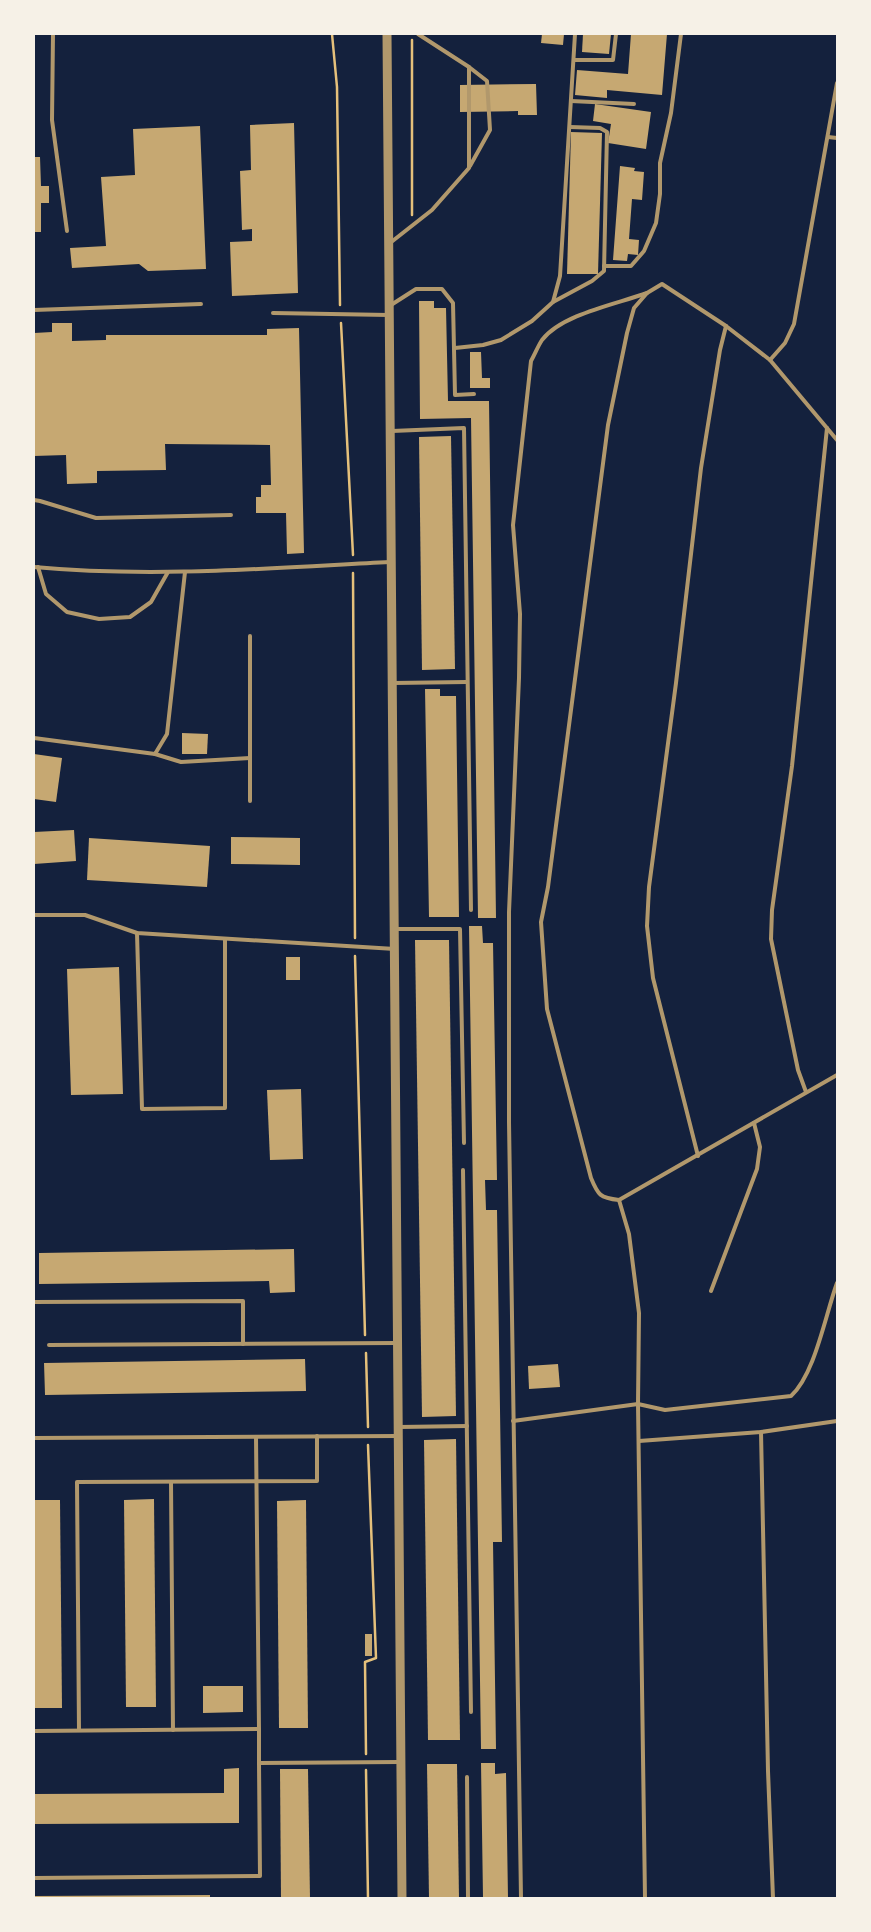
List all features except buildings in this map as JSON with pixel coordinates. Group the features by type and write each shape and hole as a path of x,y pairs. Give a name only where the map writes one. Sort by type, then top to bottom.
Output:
{"street":[{"path":"387,34 392,431 402,1898"}],"lane":[{"path":"52,34 52,120 67,231"},
{"path":"390,243 432,210 469,168 490,130 488,81 418,34"},
{"path":"553,302 560,276 576,34"},
{"path":"574,60 613,60 616,34"},
{"path":"604,266 631,266 644,251 656,222 660,194 660,163 671,113 682,34"},
{"path":"469,68 469,168"},
{"path":"770,360 785,344 794,324 837,83"},
{"path":"571,101 634,104"},
{"path":"455,348 483,345 501,340 532,321 553,302 592,281 604,271 607,132 600,128 570,127"},
{"path":"828,137 837,138"},
{"path":"521,1898 513,1421 508,912 519,678 520,614 513,524 531,361 543,340 560,326 602,306 647,293 662,284 726,326 770,360 837,440"},
{"path":"274,313 341,314 391,310 416,289 442,289 454,303 455,395 474,394"},
{"path":"647,293 634,308 608,425 548,887 541,922 546,1008 591,1178 597,1192 606,1198 619,1200 837,1075"},
{"path":"34,310 201,304"},
{"path":"698,1156 654,978 647,926 649,887 676,683 701,468 720,350 726,326"},
{"path":"392,431 464,428 470,910"},
{"path":"806,1092 798,1070 771,939 772,910 792,766 827,428"},
{"path":"34,500 96,518 230,515"},
{"path":"168,572 151,602 130,617 99,619 67,612 46,594 36,567 85,572 168,572 185,572 392,562"},
{"path":"155,754 168,734 185,572"},
{"path":"250,636 250,801"},
{"path":"393,683 467,682"},
{"path":"34,738 155,754 181,762 250,758"},
{"path":"34,915 85,915 137,933 395,949"},
{"path":"395,929 460,928 464,1142"},
{"path":"137,933 142,1109 225,1108 224,938"},
{"path":"711,1291 757,1169 760,1147 754,1123"},
{"path":"463,1170 471,1712"},
{"path":"619,1200 629,1234 639,1313 638,1404 645,1898"},
{"path":"513,1421 638,1404 666,1410 791,1396 800,1388 808,1374 837,1283"},
{"path":"34,1302 243,1301 243,1344"},
{"path":"49,1345 397,1343"},
{"path":"639,1441 761,1432 837,1421"},
{"path":"34,1438 368,1435 467,1426"},
{"path":"761,1432 768,1771 773,1898"},
{"path":"79,1730 77,1482 317,1481 317,1436"},
{"path":"34,1878 260,1876 256,1437"},
{"path":"171,1482 173,1730"},
{"path":"34,1731 259,1729"},
{"path":"259,1763 400,1762"},
{"path":"467,1777 468,1898"}],"path":[{"path":"332,34 337,87 341,314 353,564 355,947 376,1658 365,1662 368,1898"},
{"path":"412,34 412,227"}]}
